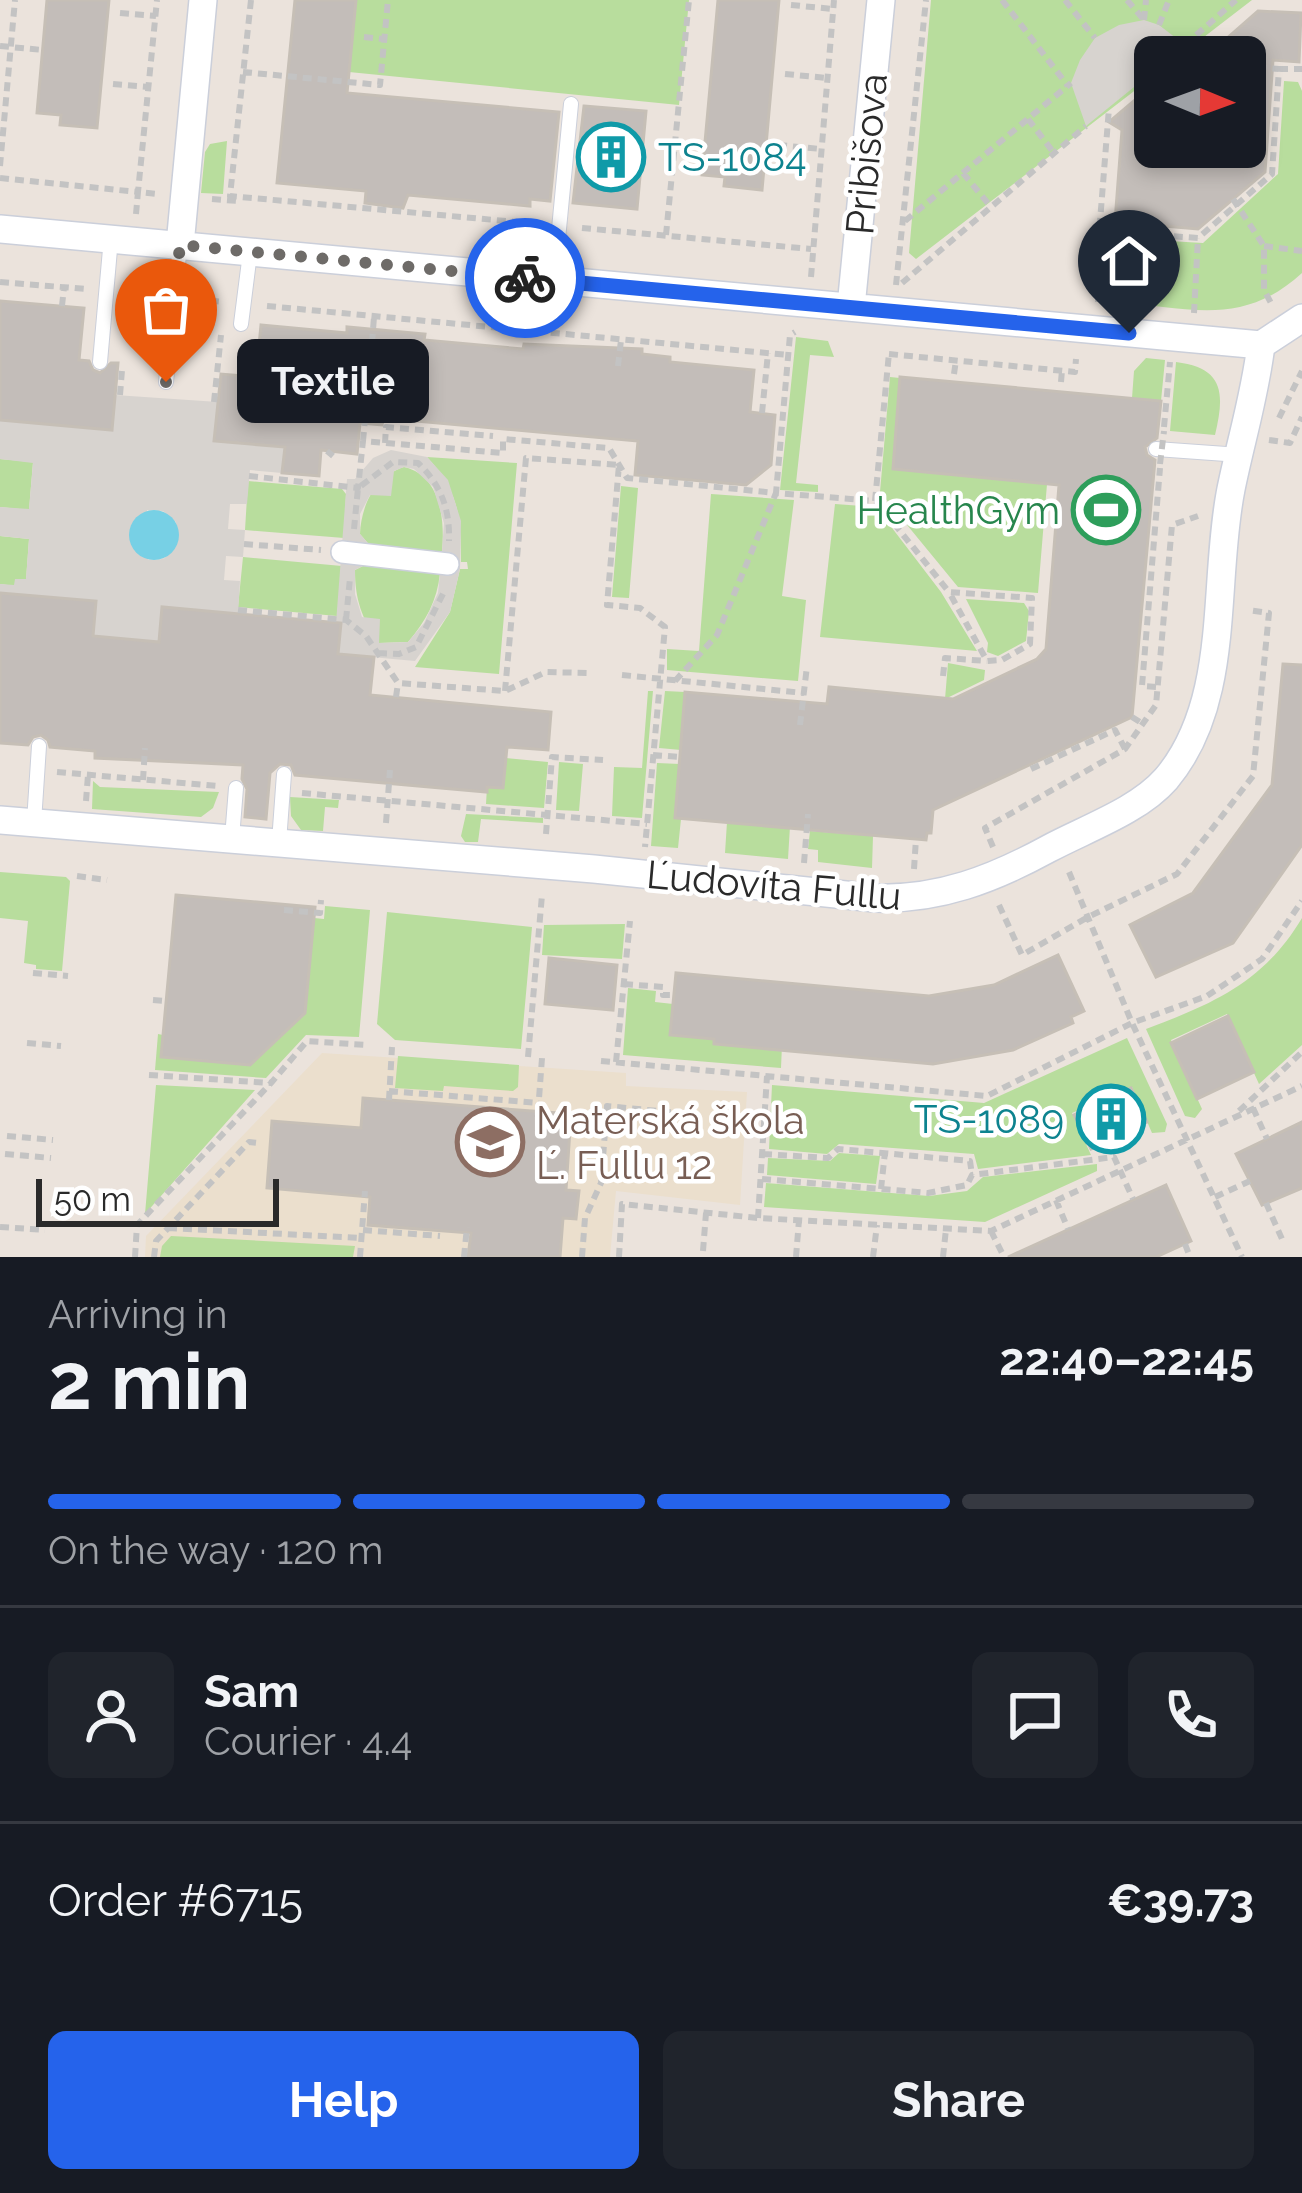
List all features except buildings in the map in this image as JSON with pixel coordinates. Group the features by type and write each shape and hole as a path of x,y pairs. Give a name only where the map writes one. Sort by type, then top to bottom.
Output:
{"street":[{"path":"180,245 203,0"},
{"name":"Pribišova","path":"851,308 881,0"},
{"path":"0,229 1261,346 1302,318"},
{"name":"Ľudovíta Fullu","path":"0,820 892,899 962,888 1003,873 1154,793 1186,751 1205,707 1230,492 1228,454 1255,394 1261,346"},
{"path":"342,552 448,564"}],"lane":[{"path":"554,281 571,104"},
{"path":"100,362 111,238"},
{"path":"166,382 180,245"},
{"path":"241,324 250,253"},
{"path":"1158,457 1228,454"},
{"path":"34,822 39,746"},
{"path":"279,842 284,774"},
{"path":"232,838 236,788"}],"path":[{"path":"0,166 16,0"},
{"path":"0,178 138,192 157,0"},
{"path":"251,0 230,196 811,249"},
{"path":"243,72 380,85 388,0"},
{"path":"666,236 689,0"},
{"path":"926,0 896,288 1086,126"},
{"path":"905,221 1070,85 1002,0"},
{"path":"1065,0 1095,38"},
{"path":"1127,0 1144,20 1146,0"},
{"path":"1159,25 1168,0"},
{"path":"1195,36 1236,0"},
{"path":"791,5 833,4 811,282"},
{"path":"119,13 156,16"},
{"path":"364,37 384,39"},
{"path":"0,46 43,50"},
{"path":"1266,68 1302,69"},
{"path":"1194,316 1198,238 1272,173 1280,69"},
{"path":"785,74 827,78"},
{"path":"113,84 149,87"},
{"path":"1098,307 1109,108"},
{"path":"1028,119 1054,153"},
{"path":"778,145 820,149"},
{"path":"963,173 991,208"},
{"path":"236,217 238,196"},
{"path":"1235,202 1264,246 1264,290 1273,306"},
{"path":"1099,231 1198,238"},
{"path":"1264,246 1302,251"},
{"path":"0,282 106,291"},
{"path":"62,306 64,287"},
{"path":"176,297 788,355"},
{"path":"892,311 875,501 949,592 987,661"},
{"path":"372,344 374,316"},
{"path":"674,681 717,635 776,493 790,335 809,325"},
{"path":"618,366 621,339"},
{"path":"889,354 1075,372 1077,347"},
{"path":"762,413 768,353"},
{"path":"1157,687 1142,686 1158,457 1171,356 1184,358"},
{"path":"954,374 956,360"},
{"path":"1061,382 1062,370"},
{"path":"1290,442 1302,417"},
{"path":"249,476 358,488 365,419"},
{"path":"385,443 386,427 493,436"},
{"path":"610,439 609,448 627,478 875,501"},
{"path":"363,441 502,453 503,440 609,448"},
{"path":"1277,441 1302,447"},
{"path":"1003,873 985,828 1125,749 1156,705 1172,525 1202,515 1228,454"},
{"path":"505,692 526,458 619,465"},
{"path":"619,465 608,604 640,608 664,627 645,851"},
{"path":"244,544 342,552"},
{"path":"943,676 945,658 1002,660 1030,644 1032,598 949,592"},
{"path":"238,610 346,620 367,636 398,683 396,697"},
{"path":"998,902 1022,955 1177,874 1253,776 1269,613 1244,610"},
{"path":"800,725 807,666"},
{"path":"398,683 505,692 546,672 587,673"},
{"path":"622,675 804,693"},
{"path":"1132,716 1143,724"},
{"path":"1031,769 1115,730 1125,749"},
{"path":"142,779 145,748"},
{"path":"653,755 680,757"},
{"path":"546,844 552,757 603,760"},
{"path":"38,770 236,788"},
{"path":"386,822 390,770"},
{"path":"86,809 88,775"},
{"path":"283,791 647,824"},
{"path":"804,867 808,814"},
{"path":"914,872 916,839"},
{"path":"1067,866 1132,1023 1242,1257"},
{"path":"77,876 107,880"},
{"path":"529,1057 543,885"},
{"path":"284,910 320,913 321,900"},
{"path":"601,1061 988,1096 1132,1023 1207,996 1262,958 1302,901"},
{"path":"616,1062 630,921"},
{"path":"33,973 68,976"},
{"path":"624,984 663,986 662,994 674,995"},
{"path":"153,1000 166,1001"},
{"path":"135,1257 137,1226 307,1041 367,1045"},
{"path":"27,1043 61,1046"},
{"path":"392,1047 389,1096 539,1107 542,1058"},
{"path":"1231,1118 1302,1052"},
{"path":"149,1075 271,1083"},
{"path":"758,1218 767,1076"},
{"path":"619,1257 622,1204 758,1218 991,1231 1302,1086"},
{"path":"582,1257 585,1218 601,1184 608,1106 688,1114"},
{"path":"1253,1108 1267,1139"},
{"path":"7,1136 52,1140"},
{"path":"154,1257 156,1241 249,1142 258,1143"},
{"path":"762,1179 928,1193 967,1185 972,1175 970,1161 885,1152 838,1149 829,1158 763,1154"},
{"path":"880,1189 885,1152"},
{"path":"4,1154 51,1158"},
{"path":"972,1175 1114,1157 1133,1199"},
{"path":"1214,1197 1250,1181"},
{"path":"360,1257 365,1190"},
{"path":"1056,1200 1068,1229"},
{"path":"1266,1203 1282,1239"},
{"path":"578,1205 590,1206"},
{"path":"703,1251 706,1213"},
{"path":"796,1257 799,1220"},
{"path":"873,1257 877,1225"},
{"path":"0,1226 45,1230"},
{"path":"464,1257 467,1227"},
{"path":"168,1228 440,1237"},
{"path":"944,1257 946,1228"},
{"path":"991,1231 1004,1257"},
{"path":"1185,1244 1190,1257"}],"shaded area":[{"path":"1144,20 1173,36 1134,36 1134,87 1086,126 1071,83 1095,38 1119,25"},
{"path":"115,395 218,402 215,441 285,447 282,473 250,470 247,504 230,504 228,529 245,530 243,557 226,556 224,580 240,581 238,614 162,608 156,669 92,636 95,601 0,592 0,584 14,585 15,579 26,579 29,539 0,536 0,507 29,509 33,463 0,459 0,420 111,430","holes":["147,510 163,511 176,522 165,558 148,560"]},
{"path":"391,450 427,457 448,480 461,521 460,569 450,612 415,661 338,654 347,479 355,479 373,458","holes":["414,469 433,487 444,523 442,551 435,556 373,549 360,534 360,514 370,495 391,496 394,471","373,561 440,573 438,593 424,623 408,642 379,643 380,619 362,617 355,570"]},
{"name":"Materská škola Ľ. Fullu 12","path":"322,1053 626,1073 626,1086 747,1092 740,1205 616,1191 610,1257 145,1257 146,1236"}],"green space":[{"path":"356,0 689,0 679,105 349,72"},
{"path":"931,0 1252,0 1205,36 1134,36 1134,91 916,259 909,253"},
{"path":"1284,81 1298,82 1302,91 1302,273 1258,302 1236,308 1190,310 1114,301 1118,238 1203,243 1278,174"},
{"path":"227,141 223,194 201,193 205,152 210,144"},
{"path":"796,337 828,341 834,357 810,355 796,483 818,485 818,492 780,490"},
{"path":"1146,358 1165,360 1161,401 1132,398 1134,371"},
{"path":"1176,362 1204,370 1217,385 1220,407 1215,435 1170,431"},
{"path":"890,377 900,378 893,469 1047,484 1038,593 958,587 880,492"},
{"path":"427,457 517,463 499,674 415,667 450,612 460,569 468,569 467,562 461,562 459,518 452,493"},
{"path":"0,459 33,462 29,510 0,507"},
{"path":"404,467 426,479 438,501 443,539 442,551 436,556 373,549 360,534 372,493 385,477"},
{"path":"248,481 342,489 346,494 344,538 245,530"},
{"path":"621,486 638,488 629,598 612,597"},
{"path":"711,494 794,500 782,596 806,600 798,681 667,670 667,649 699,651"},
{"path":"835,504 876,507 941,592 977,651 820,637"},
{"path":"0,536 29,539 26,580 15,586 0,584"},
{"path":"243,557 342,566 337,616 238,607"},
{"path":"373,561 440,573 430,610 408,642 378,643 364,617 355,570"},
{"path":"966,599 1024,603 1029,611 1026,641 998,656 987,652 988,643"},
{"path":"948,663 985,670 984,680 945,699"},
{"path":"648,691 653,691 642,818 612,816 614,767 642,768"},
{"path":"665,691 685,692 681,750 659,748"},
{"path":"506,758 548,762 544,808 486,804 487,787 503,788"},
{"path":"559,762 583,764 579,811 556,810"},
{"path":"657,763 680,764 675,818 681,819 678,848 651,846"},
{"path":"93,781 100,787 219,792 213,808 201,817 92,809"},
{"path":"290,797 339,800 338,808 325,807 323,831 301,830 291,816"},
{"path":"466,814 543,818 543,823 481,819 478,842 465,842 461,836"},
{"path":"727,822 790,826 788,859 725,853"},
{"path":"810,831 873,836 872,868 818,862 818,850 808,849"},
{"path":"0,872 70,881 62,971 24,963 28,921 0,918"},
{"path":"325,906 370,910 359,1037 306,1035 266,1078 155,1070 158,1034 163,1035 162,1057 251,1065 305,1013 314,918 324,919"},
{"path":"387,912 532,927 521,1049 395,1040 377,1024"},
{"path":"1302,918 1302,1045 1259,1084 1227,1014 1171,1040 1202,1109 1195,1118 1185,1116 1146,1029 1215,1000 1254,975"},
{"path":"625,924 622,959 542,955 544,925"},
{"path":"628,988 656,991 655,1002 673,1004 715,1045 735,1046 736,1041 758,1048 782,1045 781,1068 623,1055"},
{"path":"1127,1038 1167,1124 1165,1132 1152,1133 1132,1087 1072,1113 1091,1155 978,1169 974,1154 839,1144 827,1154 769,1149 772,1085 984,1103"},
{"path":"398,1056 519,1065 518,1087 513,1091 395,1088"},
{"path":"156,1085 255,1090 145,1214"},
{"path":"839,1153 880,1156 876,1184 767,1175 768,1158 830,1161"},
{"path":"1097,1164 1097,1171 985,1222 764,1207 766,1183 929,1196 967,1191 983,1177"},
{"path":"171,1236 355,1246 353,1257 160,1257"}],"water":[{"path":"154,510 172,517 179,535 172,553 154,560 136,553 129,535 136,517"}],"way so far":[{"path":"166,382 180,245 525,278"}],"place":[{"name":"TS-1084","path":"611,157"},
{"name":"Textile","path":"166,382"},
{"name":"HealthGym","path":"1106,510"},
{"name":"TS-1089","path":"1111,1119"},
{"name":"Materská škola Ľ. Fullu 12","path":"490,1142"}],"route":[{"path":"525,278 1129,333"}]}
